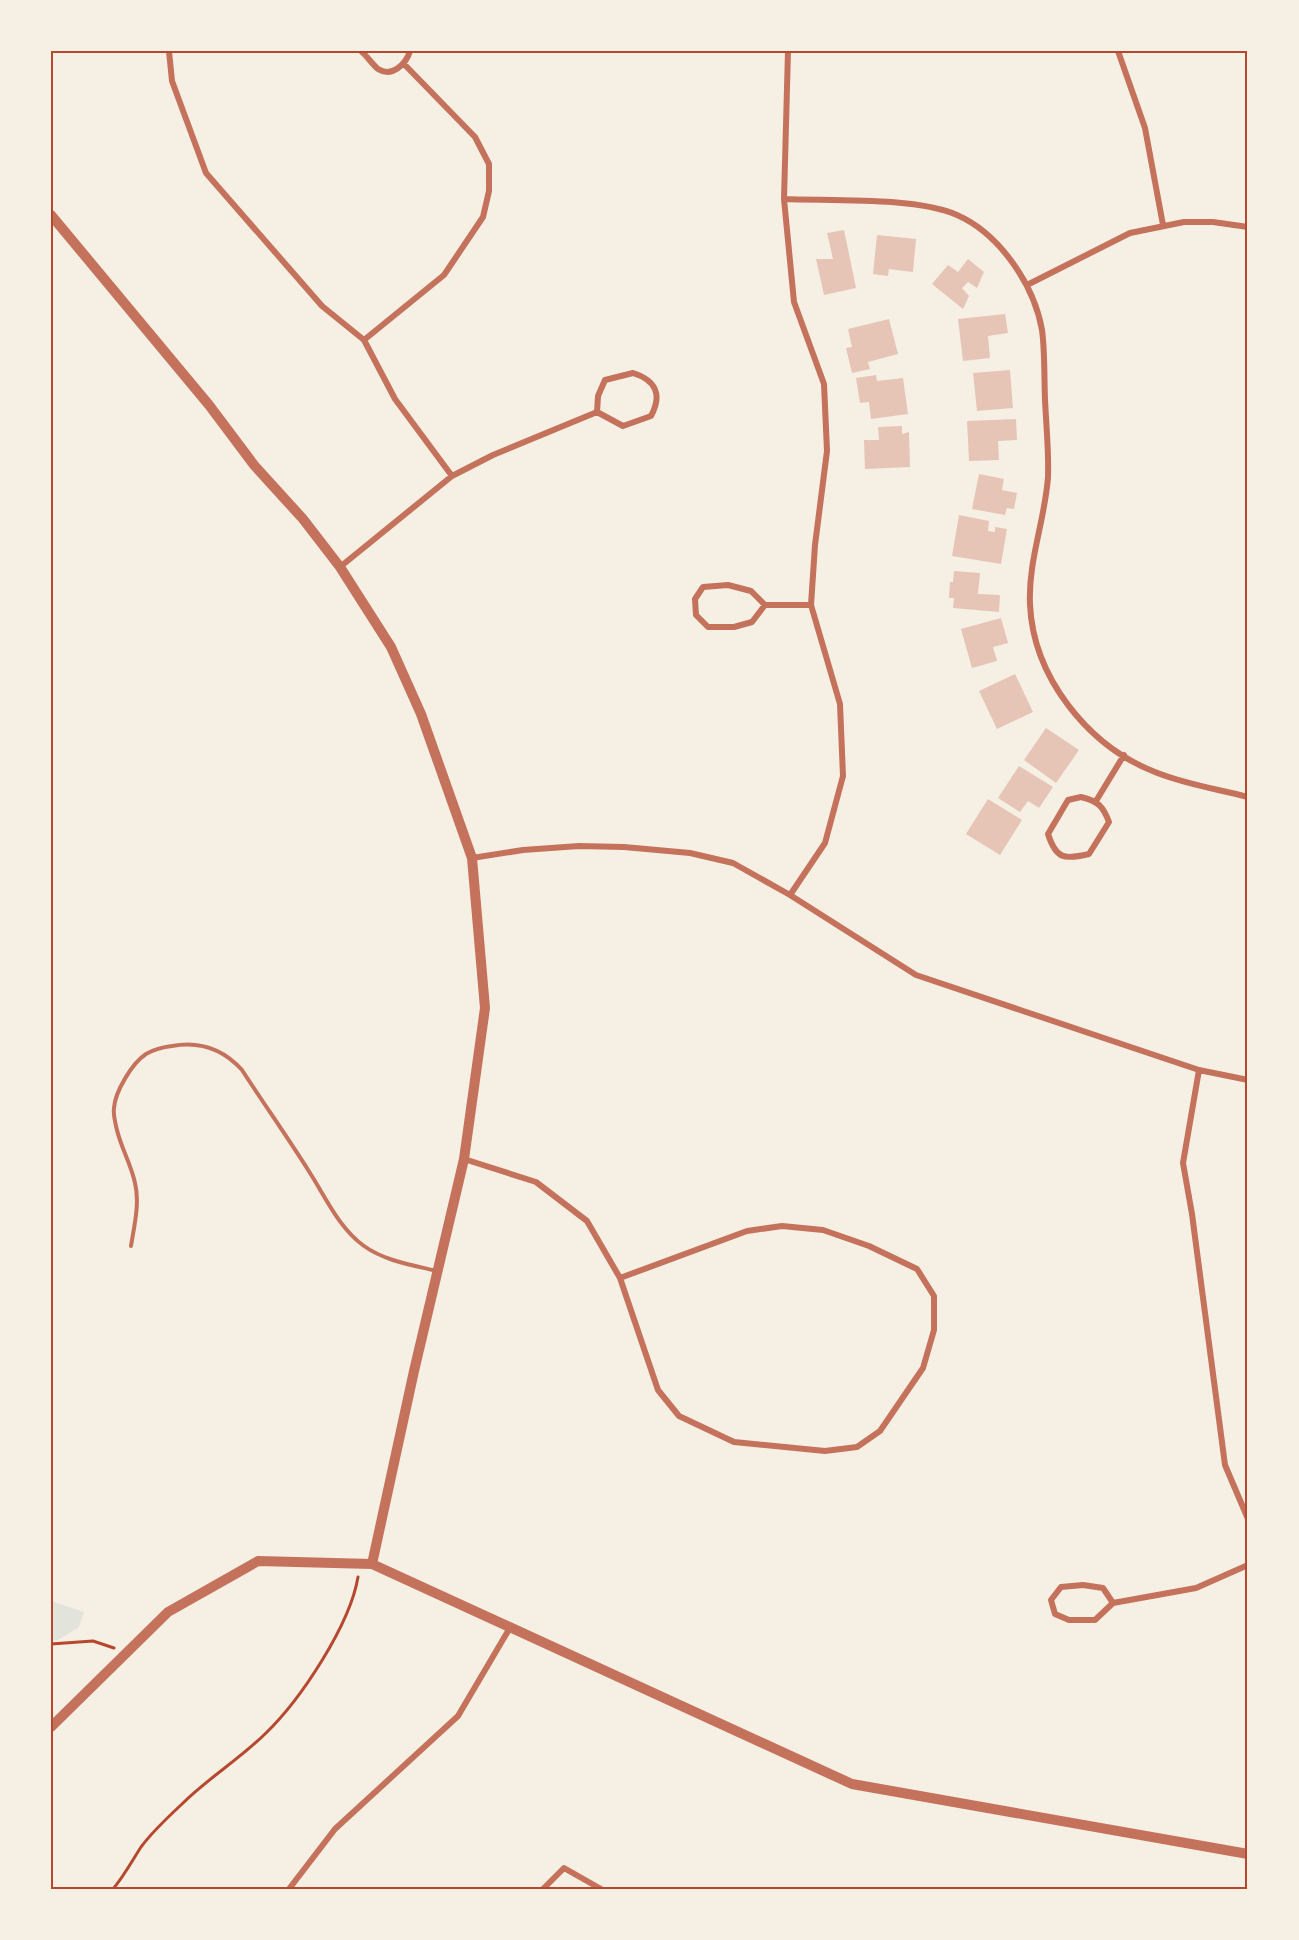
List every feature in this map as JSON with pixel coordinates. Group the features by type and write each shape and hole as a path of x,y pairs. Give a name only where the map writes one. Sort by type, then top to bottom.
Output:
{"street":[{"path":"169,51 172,81 206,172 322,306 364,340 395,399 452,476"},
{"path":"361,51 379,70 392,72 404,64 410,51"},
{"path":"788,51 784,199 794,302 824,384 827,450 815,545 811,605 840,705 843,777 825,843 790,895"},
{"path":"1118,51 1144,128 1163,225"},
{"path":"364,340 444,275 483,217 489,191 489,164 475,137 404,64"},
{"path":"784,199 900,203 935,209 957,215 993,240 1027,285 1041,330 1048,478 1030,577 1030,606 1043,664 1054,685 1076,715 1102,741 1162,775 1248,797"},
{"path":"51,215 209,405 254,465 303,519 340,567 391,647 421,714 472,858 485,1008 464,1159 372,1564"},
{"path":"1027,285 1130,233 1184,222 1213,222 1248,226"},
{"path":"633,372 646,377 656,390 657,406 651,416 623,426 597,412 598,396 605,380 633,372"},
{"path":"340,567 452,476 493,455 597,412"},
{"path":"765,605 752,622 734,627 708,627 696,615 695,599 704,587 728,585 752,591 765,605 811,605"},
{"path":"1096,801 1124,755"},
{"path":"1081,797 1096,801 1104,809 1108,822 1089,854 1073,857 1061,856 1053,849 1048,834 1068,800 1081,797"},
{"path":"472,858 523,850 579,846 624,847 690,853 733,863 790,895 916,975 1199,1070 1248,1080"},
{"path":"1199,1070 1183,1163 1192,1214 1225,1465 1248,1519"},
{"path":"464,1159 536,1182 587,1221 620,1278 658,1390 679,1416 734,1442 825,1451 857,1447 880,1431 923,1368 934,1330 934,1296 917,1269 869,1246 823,1230 782,1226 747,1231 620,1278"},
{"path":"51,1727 168,1612 258,1561 372,1564 852,1784 1248,1854"},
{"path":"1113,1603 1103,1588 1083,1585 1061,1587 1050,1600 1055,1614 1070,1620 1095,1620 1113,1603 1196,1588 1248,1565"},
{"path":"290,1889 335,1829 458,1716 511,1626"},
{"path":"543,1889 564,1868 601,1889"}],"lane":[{"path":"131,1246 136,1217 136,1183 116,1127 114,1108 119,1090 128,1073 145,1055 164,1047 184,1043 219,1050 242,1070 337,1217 353,1237 383,1256 438,1271"}],"path":[{"path":"113,1889 142,1846 161,1825 203,1784 266,1734 300,1691 341,1626 357,1586 360,1563"},
{"path":"51,1644 93,1641 127,1652"}],"shaded area":[{"path":"51,1601 84,1612 79,1627 58,1640 51,1640"}],"building":[{"path":"844,230 856,288 824,295 816,259 833,259 827,233"},
{"path":"877,235 916,239 913,272 889,269 888,276 873,274"},
{"path":"968,259 984,272 977,288 968,282 962,288 969,296 963,309 932,284 948,265 958,272"},
{"path":"1005,314 1008,333 988,336 990,358 963,361 958,319"},
{"path":"889,319 898,354 868,362 870,369 852,373 846,348 852,347 848,329"},
{"path":"1010,370 1013,408 977,411 973,373"},
{"path":"876,375 877,381 903,378 908,414 871,419 869,402 860,403 856,378"},
{"path":"1016,419 1017,440 998,441 999,460 969,461 967,421"},
{"path":"902,426 902,434 909,432 910,467 865,469 864,440 879,440 878,427"},
{"path":"979,474 1004,479 1002,490 1017,493 1014,509 1007,508 1005,515 972,509"},
{"path":"959,515 989,521 988,531 995,532 995,527 1007,529 1001,564 952,556"},
{"path":"954,571 980,573 978,594 1000,595 999,612 953,608 954,598 949,598 950,582 953,582"},
{"path":"1001,618 1008,643 993,647 997,661 972,668 961,629"},
{"path":"1015,674 1033,712 997,729 979,691"},
{"path":"1046,728 1079,750 1056,783 1024,760"},
{"path":"1019,766 1053,787 1039,808 1028,801 1020,812 998,798"},
{"path":"988,799 1022,820 1000,855 966,834"}]}
